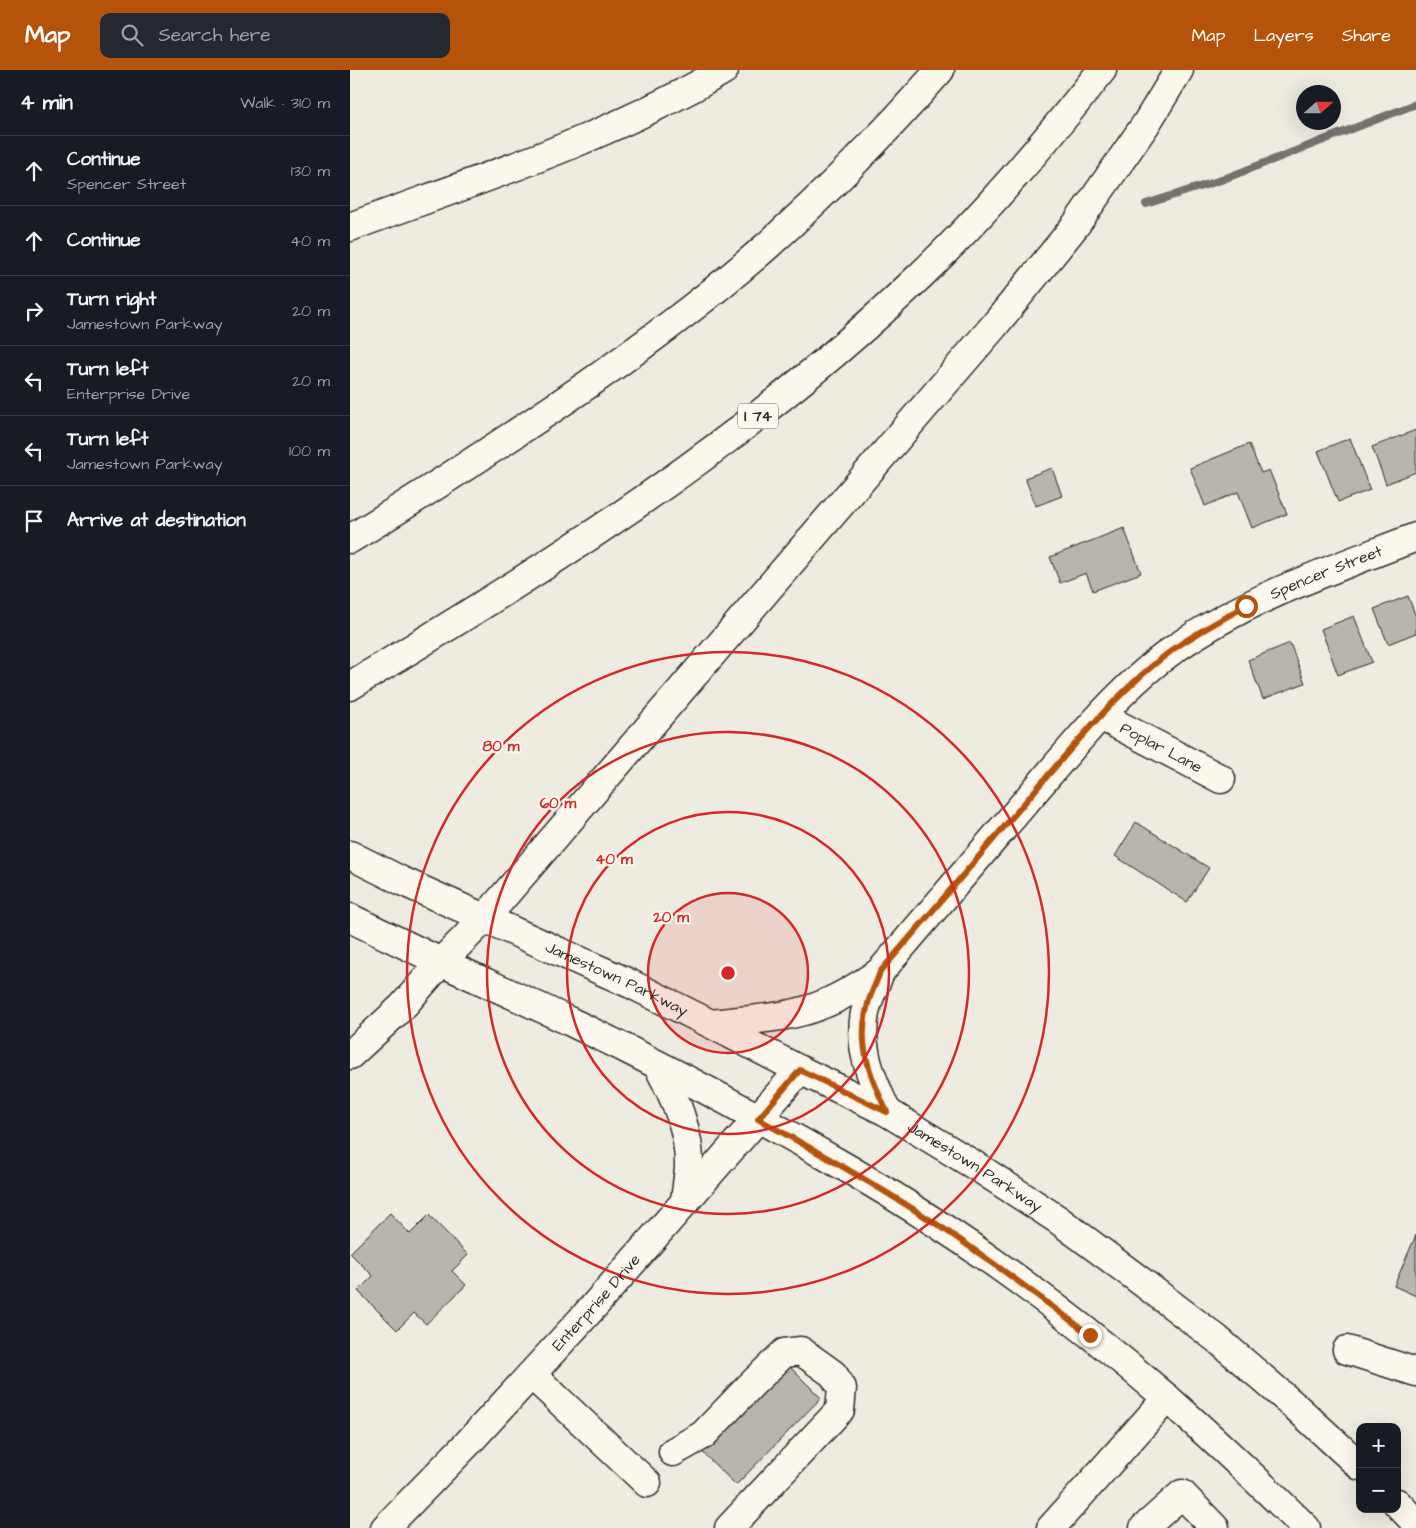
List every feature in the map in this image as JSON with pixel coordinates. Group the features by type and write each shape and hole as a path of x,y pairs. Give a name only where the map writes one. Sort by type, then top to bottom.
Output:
{"main road":[{"path":"350,227 559,151 630,120 698,86 724,70"},
{"path":"350,539 503,442 621,362 692,307 765,247 833,185 897,119 940,70"},
{"name":"I 74","path":"350,686 448,627 572,548 694,465 771,406 848,343 921,276 990,205 1055,130 1102,70"},
{"path":"350,1055 402,1007 441,962 485,918 1006,310 1075,226 1146,124 1179,70"},
{"name":"Spencer Street","path":"880,972 1064,756 1137,680 1174,649 1211,625 1246,606 1416,537"},
{"name":"Poplar Lane","path":"1101,716 1221,779"},
{"name":"Jamestown Parkway","path":"350,855 404,882 631,984 887,1112 979,1168 1134,1276 1224,1346 1297,1408 1356,1462"},
{"path":"350,918 572,1022 658,1066 852,1172 941,1227 1016,1278 1167,1398 1243,1467 1306,1528"},
{"path":"711,1024 781,1016 804,1011 826,1004 880,972"},
{"path":"880,972 867,1007 863,1026 867,1064 873,1083 887,1112"},
{"path":"658,1066 675,1098 683,1120 688,1144 689,1167 685,1202"},
{"name":"Enterprise Drive","path":"385,1528 532,1375 800,1070"},
{"path":"1347,1350 1416,1372"},
{"path":"673,1452 704,1435 784,1352 801,1351 833,1374 842,1388 840,1410 730,1528"},
{"path":"532,1375 646,1483"},
{"path":"1051,1528 1167,1398"},
{"path":"1144,1528 1182,1494 1214,1528"},
{"path":"1401,1508 1416,1523"}],"building":[{"path":"1416,430 1416,472 1386,484 1372,447"},
{"path":"1350,438 1370,490 1338,502 1318,451"},
{"path":"1249,444 1261,473 1269,470 1287,514 1252,528 1238,492 1205,506 1190,468"},
{"path":"1052,468 1062,496 1036,506 1025,478"},
{"path":"1124,528 1141,573 1093,591 1086,573 1060,583 1050,557"},
{"path":"1408,596 1416,617 1416,633 1388,644 1374,609"},
{"path":"1354,616 1372,662 1338,675 1321,629"},
{"path":"1290,643 1305,683 1263,699 1248,660"},
{"path":"1136,822 1209,868 1187,902 1115,856"},
{"path":"390,1213 410,1234 429,1215 468,1255 452,1271 466,1285 426,1324 414,1313 397,1330 358,1291 373,1276 350,1253"},
{"path":"1416,1235 1416,1296 1394,1286"},
{"path":"788,1365 821,1398 736,1485 697,1447"}],"waterway":[{"path":"1146,204 1221,180 1416,104"}],"route":[{"path":"1090,1335 1016,1278 941,1227 852,1172 758,1119 800,1070 887,1112 873,1083 867,1064 863,1026 867,1007 880,972 1064,756 1137,680 1174,649 1211,625 1246,606"}]}
